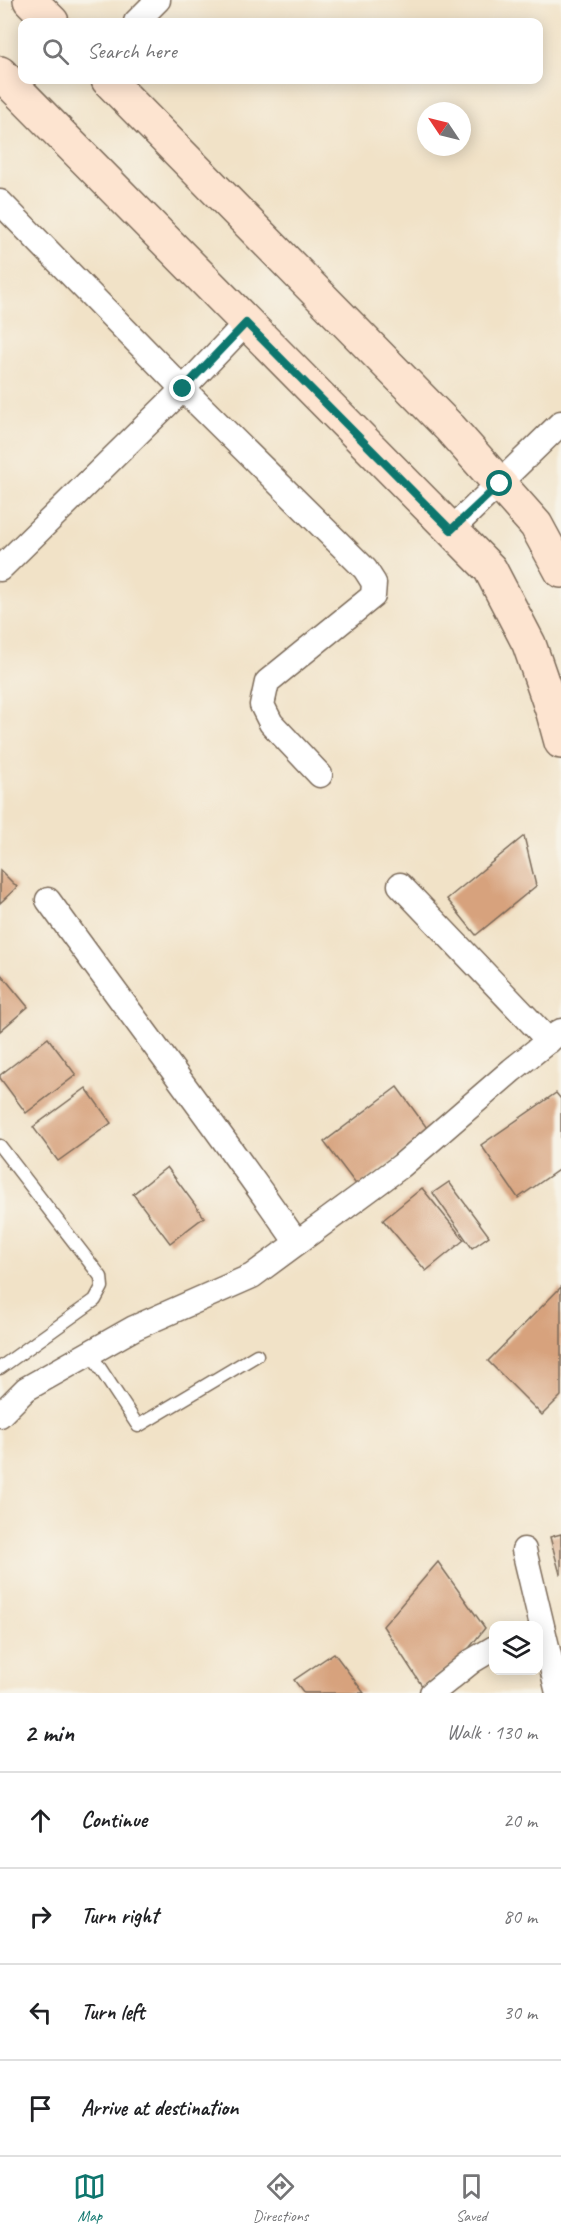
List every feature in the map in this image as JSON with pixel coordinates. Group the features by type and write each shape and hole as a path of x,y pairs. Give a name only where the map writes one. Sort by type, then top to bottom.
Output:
{"street":[{"path":"30,0 48,18"},
{"path":"140,18 158,0"},
{"path":"0,73 490,569 529,644 561,742"},
{"path":"112,84 450,428 536,525 561,571"},
{"path":"0,202 183,389 365,569 374,583 373,596 267,682 262,705 271,723 320,775"},
{"path":"0,569 183,389 246,323"},
{"path":"451,530 561,423"},
{"path":"0,1415 26,1389 134,1328 252,1276 400,1166 555,1036 400,885"},
{"path":"48,900 151,1042 229,1144 297,1243"},
{"path":"524,1550 536,1621"},
{"path":"543,1645 558,1693"},
{"path":"432,1693 472,1661 489,1651"}],"lane":[{"path":"0,1146 101,1277 102,1287 95,1300 0,1368"},
{"path":"90,1353 138,1426 257,1355"}],"building":[{"path":"524,836 536,886 476,935 447,899"},
{"path":"0,870 17,887 0,903"},
{"path":"0,973 28,1007 0,1031"},
{"path":"48,1038 76,1075 26,1113 0,1075"},
{"path":"397,1087 430,1132 358,1187 324,1142"},
{"path":"86,1088 111,1123 58,1161 33,1127"},
{"path":"556,1093 561,1099 561,1168 518,1198 481,1145"},
{"path":"167,1167 204,1217 170,1243 133,1194"},
{"path":"449,1182 489,1236 472,1248 433,1193"},
{"path":"422,1188 464,1240 426,1271 383,1220"},
{"path":"561,1287 561,1396 542,1415 488,1361"},
{"path":"561,1534 561,1574 560,1574 550,1537"},
{"path":"438,1562 485,1628 459,1661 422,1686 383,1626"},
{"path":"334,1653 364,1693 304,1693 294,1680"}],"route":[{"path":"183,389 246,323 451,530 500,484"}]}
